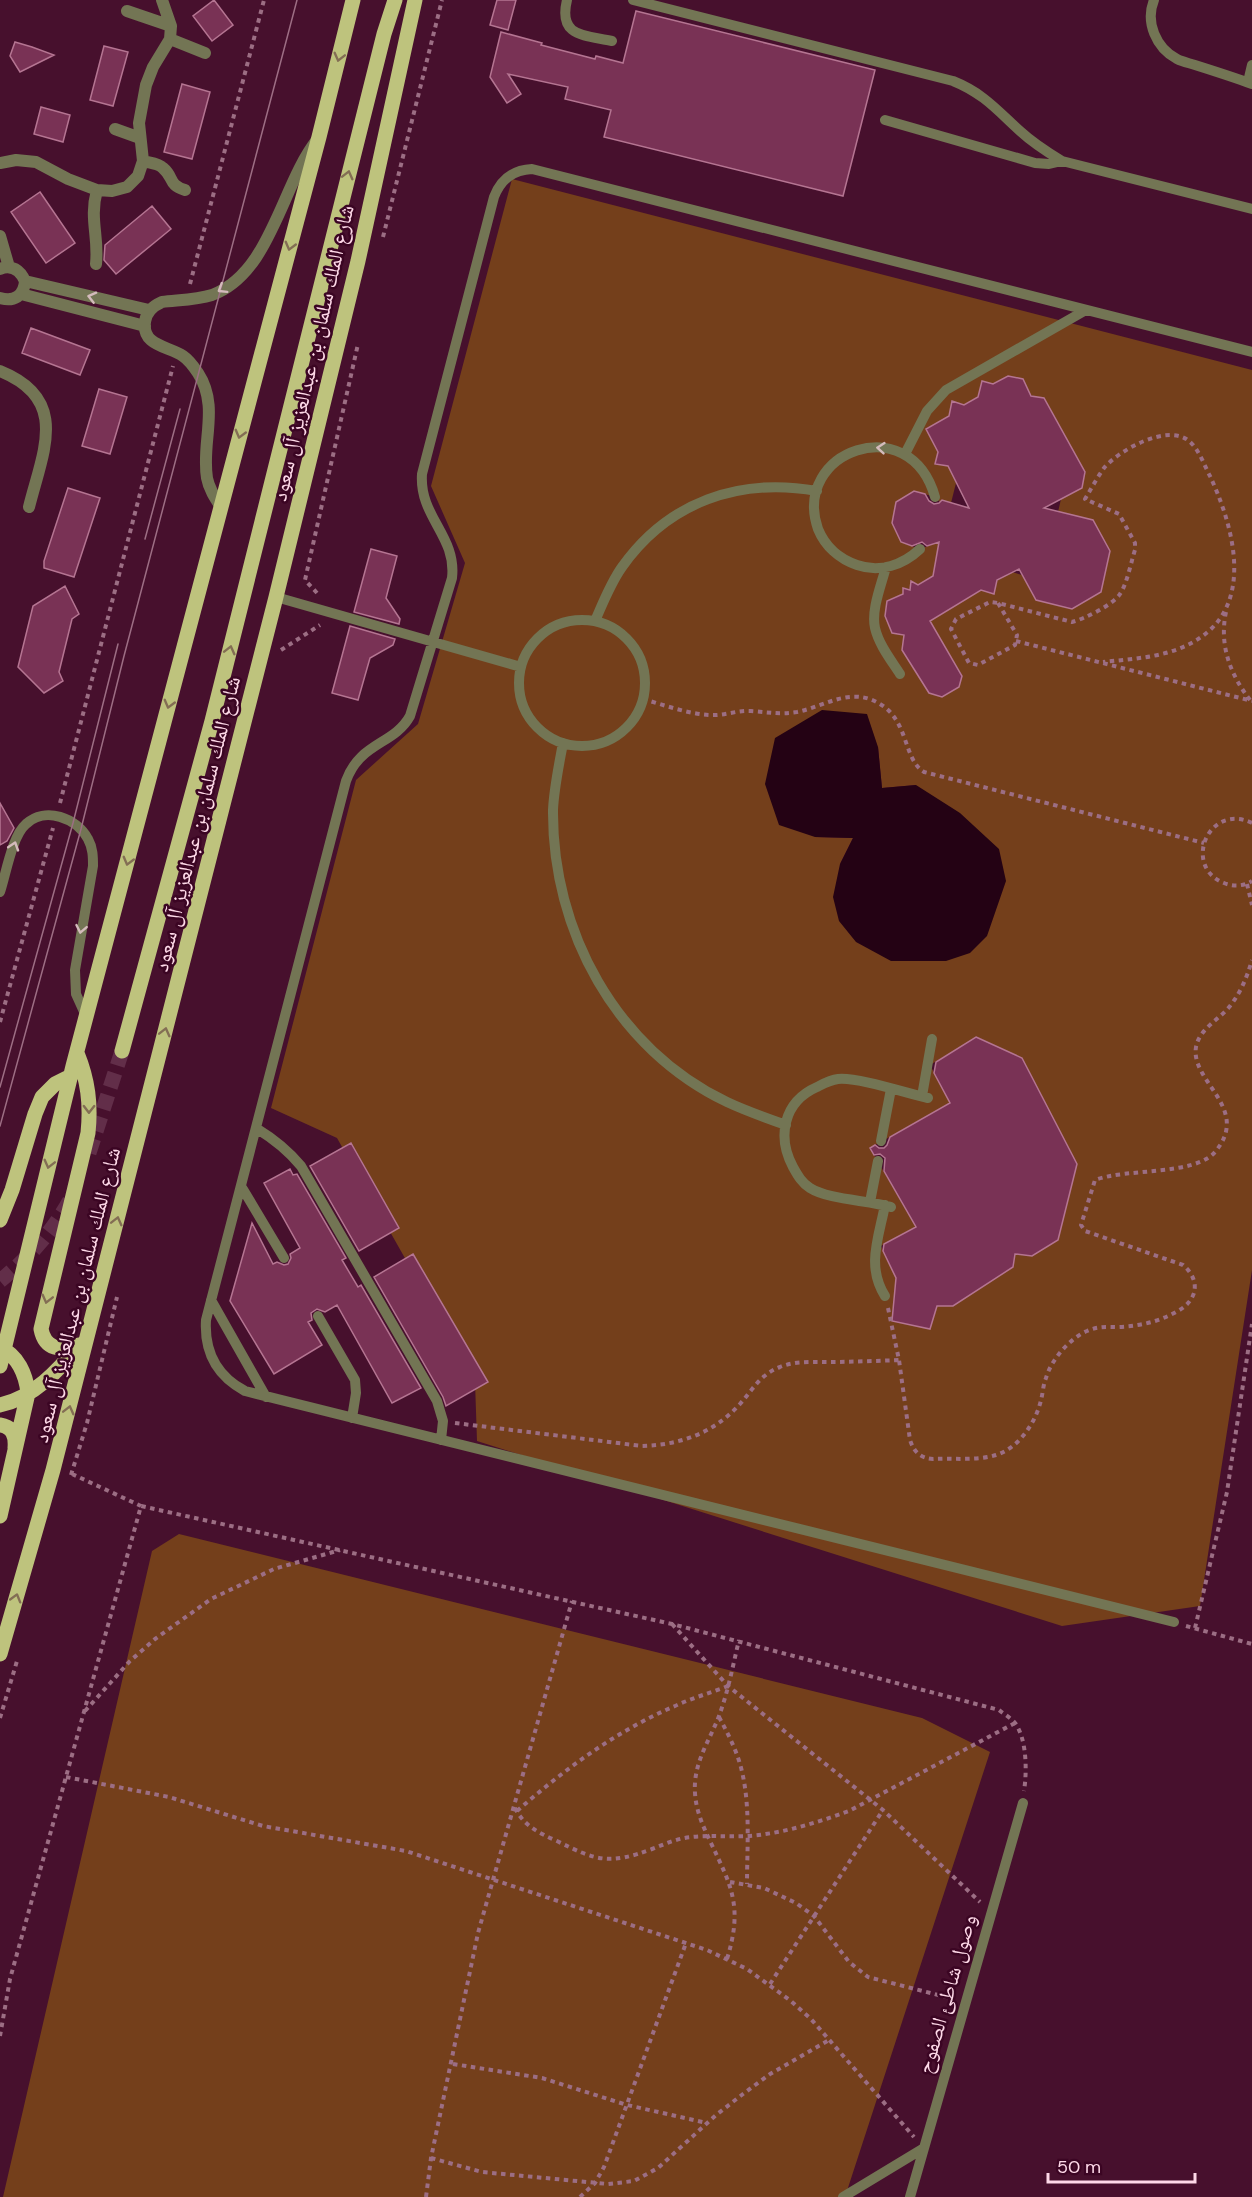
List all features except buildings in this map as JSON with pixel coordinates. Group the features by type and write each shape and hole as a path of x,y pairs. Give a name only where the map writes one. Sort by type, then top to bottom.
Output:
{"main road":[{"path":"0,1366 2,1348 86,1016 353,0"},
{"path":"122,1051 212,721 384,34 395,0"},
{"name":"شارع الملك سلمان بن عبدالعزيز آل سعود","path":"0,1654 53,1470 92,1322 276,597 358,261 415,0"},
{"path":"77,1053 89,1092 90,1113 41,1329 42,1336 51,1347 64,1349 79,1345"},
{"path":"0,1220 9,1200 42,1097 55,1084 71,1076"},
{"path":"0,1405 28,1393 56,1372 79,1345 92,1322"},
{"path":"0,1516 28,1393 22,1369 2,1348"},
{"path":"0,1425 15,1435 14,1460"}],"street":[{"path":"0,164 16,160 36,162 68,179 97,190 112,191 127,187 138,176 143,161 139,123 146,85 153,67 170,39 171,26 162,0"},
{"path":"127,11 171,26"},
{"path":"170,39 205,53"},
{"path":"115,129 140,138"},
{"path":"220,507 212,494 207,478 210,406 206,389 192,365 183,356 154,344 149,338 145,326 146,315 149,310 162,302 186,300 221,291 250,268 260,253 297,168 319,136"},
{"path":"143,161 164,169 171,181 177,187 185,190"},
{"path":"96,264 97,252 92,216 97,190"},
{"path":"0,236 5,268 17,269 25,281 149,310"},
{"path":"0,299 15,299 21,294 25,281"},
{"path":"21,294 145,326"},
{"path":"0,371 29,386 38,397 47,424 46,439 29,507"}],"lane":[{"path":"567,0 564,13 570,29 577,33 612,41"},
{"path":"633,0 953,81 978,93 1019,131 1062,161 1252,209"},
{"path":"1154,0 1150,17 1153,31 1158,43 1167,53 1179,60 1250,83 1252,65"},
{"path":"885,120 1035,163 1049,164 1062,161"},
{"path":"1174,1622 245,1391 234,1385 216,1368 206,1345 205,1332 211,1300 349,772 360,756 407,722 452,578 450,550 425,503 421,485 422,474 494,197 502,182 516,172 532,169 1252,352"},
{"path":"905,454 927,411 946,390 1086,310"},
{"path":"920,549 911,557 886,567 859,566 840,557 826,543 815,518 817,491 830,467 852,452 879,447 905,454 916,462 932,484 935,497"},
{"path":"595,621 620,569 635,550 652,533 689,507 709,498 752,488 774,486 817,491"},
{"path":"886,567 876,610 875,627 882,645 900,674"},
{"path":"276,597 521,667"},
{"path":"581,620 595,621 618,631 636,649 645,673 643,699 632,722 612,738 588,745 563,743 539,730 530,719 520,694 521,667 533,643 554,626 581,620"},
{"path":"563,743 556,775 553,808 557,873 575,936 599,984 624,1020 670,1066 725,1101 755,1115 786,1125"},
{"path":"0,892 20,831 36,817 57,815 81,829 89,840 93,853 93,866 75,970 76,994 86,1016"},
{"path":"885,1296 875,1275 874,1263 888,1206 823,1194 803,1182 785,1151 783,1139 791,1108 796,1101 810,1090 828,1082 844,1079 925,1097 932,1039"},
{"path":"881,1141 891,1089"},
{"path":"256,1128 273,1138 301,1166 432,1391 442,1421 441,1440"},
{"path":"870,1202 878,1161"},
{"path":"241,1186 284,1258"},
{"path":"211,1300 267,1396"},
{"path":"318,1316 356,1380 352,1418"},
{"name":"وصول شاطئ الصفوح","path":"910,2197 1023,1803"},
{"path":"843,2197 924,2148"}],"path":[{"path":"186,300 264,0"},
{"path":"0,1023 57,815 173,367 171,359 173,351"},
{"path":"998,603 1017,635 1015,645 978,664 969,663 951,629 956,619 990,602 998,603 1072,622 1082,619 1121,594 1135,550 1135,543 1119,514 1085,500 1105,467 1118,457 1156,437 1172,434 1188,440 1195,447 1224,511 1233,553 1234,575 1223,627 1226,654 1240,686 1251,701"},
{"path":"1102,662 1149,657 1175,651 1199,639 1214,626 1226,610"},
{"path":"1016,641 1251,701"},
{"path":"643,699 710,715 740,711 783,714 812,708 838,698 861,697 882,705 897,720 915,764 924,772 1204,843"},
{"path":"1252,823 1235,819 1215,826 1204,843 1202,854 1204,864 1217,880 1237,886 1250,882 1252,905"},
{"path":"885,1296 899,1360 910,1440 916,1452 926,1458 987,1457 1009,1449 1024,1435 1041,1401 1046,1375 1055,1360 1076,1338 1086,1331 1101,1327 1148,1323 1163,1319 1185,1307 1194,1292 1195,1283 1184,1264 1085,1231 1081,1224 1095,1180 1192,1165 1212,1155 1219,1147 1224,1138 1226,1116 1223,1105 1199,1066 1196,1048 1202,1034 1237,998 1252,960"},
{"path":"1195,1628 1227,1492 1252,1324"},
{"path":"442,1421 642,1446 660,1446 696,1436 712,1428 741,1403 760,1378 781,1366 804,1363 899,1360"},
{"path":"72,1474 141,1506 672,1624 999,1710 1015,1723 1023,1745 1027,1774 1023,1803"},
{"path":"0,2036 10,1979 141,1506"},
{"path":"84,1711 138,1654 182,1618 211,1599 274,1569 342,1550"},
{"path":"426,2197 431,2158 453,2064 478,1933 516,1809 572,1601"},
{"path":"1174,1622 1252,1644"},
{"path":"672,1624 728,1686 883,1810 991,1913"},
{"path":"728,1959 735,1919 730,1882 697,1809 695,1780 699,1760 719,1716 739,1640"},
{"path":"516,1809 554,1778 609,1741 675,1706 728,1686"},
{"path":"719,1716 732,1741 745,1790 747,1884"},
{"path":"516,1809 524,1822 537,1831 586,1856 624,1858 682,1839 747,1836 825,1820 1015,1723"},
{"path":"66,1777 169,1797 263,1827 406,1851 493,1878 728,1959 770,1984 798,2007 924,2148"},
{"path":"770,1984 883,1810"},
{"path":"730,1882 747,1884 780,1894 814,1916 849,1962 868,1977 966,2002"},
{"path":"580,2197 595,2183 604,2167 686,1943"},
{"path":"431,2158 482,2172 620,2184 647,2175 658,2168 707,2123 770,2074 829,2040"},
{"path":"453,2064 542,2078 627,2104 707,2123"}],"shaded area":[{"path":"512,179 1252,370 1252,1270 1200,1606 1062,1626 477,1441 475,1382 337,1138 271,1108 356,780 418,724 465,563 431,486","holes":["982,381 1044,399 1085,472 1082,488 1061,499 1058,512 1093,520 1110,551 1101,592 1071,609 1036,600 1022,575 1012,572 924,624 934,629 962,675 959,687 942,697 929,693 902,650 904,635 892,633 885,616 887,601 903,594 903,588 910,589 911,581 918,585 933,576 939,542 920,549 901,542 896,502 914,491 935,497 949,511 956,483 948,466 935,464 938,452 926,429 949,416 952,401 964,405 978,397","878,747 882,788 916,785 840,864 853,838 815,837","977,1037 1022,1058 1077,1164 1058,1240 1032,1256 1015,1254 1013,1267 953,1306 937,1306 930,1329 892,1321 896,1278 881,1246 916,1227 870,1148 950,1103 930,1065"]},
{"path":"822,710 867,714 878,747 882,788 916,785 960,813 999,849 1006,881 987,936 970,953 946,961 891,961 856,942 839,921 833,897 840,864 853,838 815,837 779,825 765,784 775,738"},
{"path":"179,1534 922,1718 990,1752 845,2197 3,2197 152,1551"}],"tunnel":[{"path":"89,1153 122,1051"},
{"path":"0,1281 39,1244 70,1200"}],"tram line":[{"path":"0,1126 81,829 124,656 297,0"},
{"path":"145,539 180,409"},
{"path":"0,1087 73,823 118,644"}]}
